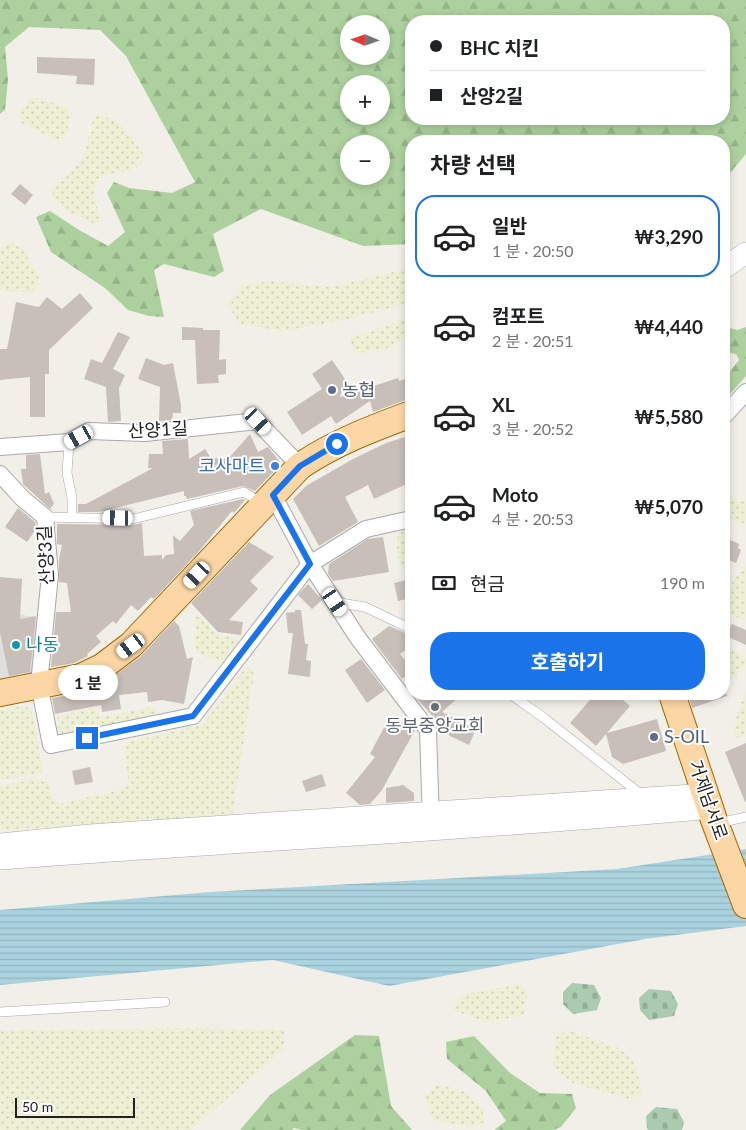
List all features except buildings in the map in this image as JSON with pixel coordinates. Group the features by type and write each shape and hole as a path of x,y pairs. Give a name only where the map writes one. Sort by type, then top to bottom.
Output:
{"main road":[{"path":"0,693 80,677 102,667 131,646 300,466 354,435 405,416"},
{"name":"거제남서로","path":"674,700 746,905"}],"street":[{"path":"730,264 746,253"},
{"path":"730,409 746,392"},
{"name":"산양1길","path":"0,447 69,442 89,431 145,433 258,421 300,466"},
{"name":"산양3길","path":"0,474 22,499 45,517 50,575 42,671 39,684 51,745 193,716 310,564"},
{"path":"268,500 358,638 405,700"},
{"path":"310,564 366,529 405,519"},
{"path":"405,700 428,730 431,822"},
{"path":"0,859 431,822 647,799 712,811"},
{"path":"0,844 90,835 431,822 628,816 642,821 712,811"}],"lane":[{"path":"69,442 67,472 72,498 72,517"},
{"path":"45,517 133,519 244,492 268,500"},
{"path":"335,602 365,606 405,625"},
{"path":"518,700 647,799"},
{"path":"712,811 746,817"},
{"path":"0,1012 165,1002"}],"shaded area":[{"path":"0,611 34,617 41,653 38,673 0,683"}],"green space":[{"path":"0,0 746,0 746,154 730,173 730,135 405,135 405,244 363,246 261,209 213,234 224,271 214,277 164,264 154,270 164,317 149,316 128,310 105,288 51,252 36,217 50,211 108,246 125,232 107,193 114,182 129,188 172,193 195,182 126,56 100,30 29,27 5,47 8,79 5,110 0,114"},
{"path":"29,98 37,98 65,106 71,114 66,137 59,141 21,123 18,114"},
{"path":"98,115 116,120 130,135 144,155 141,166 123,172 106,174 97,180 94,198 102,220 94,224 66,210 52,196 54,187 82,161 93,120"},
{"path":"13,243 24,250 39,277 35,292 6,292 0,290 0,247"},
{"path":"405,269 405,304 349,319 283,331 239,324 227,303 240,286 269,281 330,287"},
{"path":"405,319 405,339 384,350 356,353 349,338"},
{"path":"746,327 746,376 730,394 730,371 739,360 736,354 730,353 730,328 737,330"},
{"path":"730,497 746,501 746,524 730,519"},
{"path":"405,528 405,570 396,554 398,533"},
{"path":"746,564 746,621 730,614 730,586"},
{"path":"196,617 201,617 215,634 236,638 239,641 225,661 197,653 194,645"},
{"path":"730,649 746,658 746,663 735,680 730,676"},
{"path":"250,667 254,674 233,812 226,818 0,830 0,785 39,779 48,782 52,800 62,803 121,790 129,784 123,747 128,742 203,724 243,671"},
{"path":"746,688 746,732 742,738 734,737 736,718"},
{"path":"24,706 31,709 43,770 41,774 0,780 0,710"},
{"path":"152,707 156,708 157,713 155,715 62,734 58,732 58,716 94,708 98,710 101,717"},
{"path":"572,983 594,985 601,998 597,1010 573,1014 563,1004 563,992"},
{"path":"520,984 528,993 524,1015 487,1023 453,1010 460,995"},
{"path":"649,989 671,991 678,1004 674,1016 649,1020 640,1010 639,998"},
{"path":"182,1028 284,1030 284,1049 191,1130 0,1130 0,1031"},
{"path":"567,1030 621,1049 636,1065 642,1094 629,1099 572,1083 553,1067 555,1038"},
{"path":"355,1035 379,1036 391,1106 412,1130 302,1130 294,1128 292,1130 240,1130 270,1095"},
{"path":"474,1036 510,1073 540,1093 572,1094 576,1108 561,1127 553,1130 494,1130 506,1121 486,1091 447,1059 446,1042"},
{"path":"438,1085 464,1091 482,1108 484,1122 474,1128 433,1120 425,1096"},
{"path":"656,1107 677,1109 684,1122 682,1130 648,1130 646,1116"}],"water":[{"path":"746,849 746,926 645,939 389,986 273,960 0,985 0,910 210,892 617,869"}],"place":[{"name":"농협","path":"332,390"},
{"name":"코사마트","path":"275,466"},
{"name":"나동","path":"16,645"},
{"name":"동부중앙교회","path":"435,707"},
{"name":"S-OIL","path":"654,737"}],"route":[{"path":"87,738 193,716 310,564 273,495 300,466 337,444"}]}
